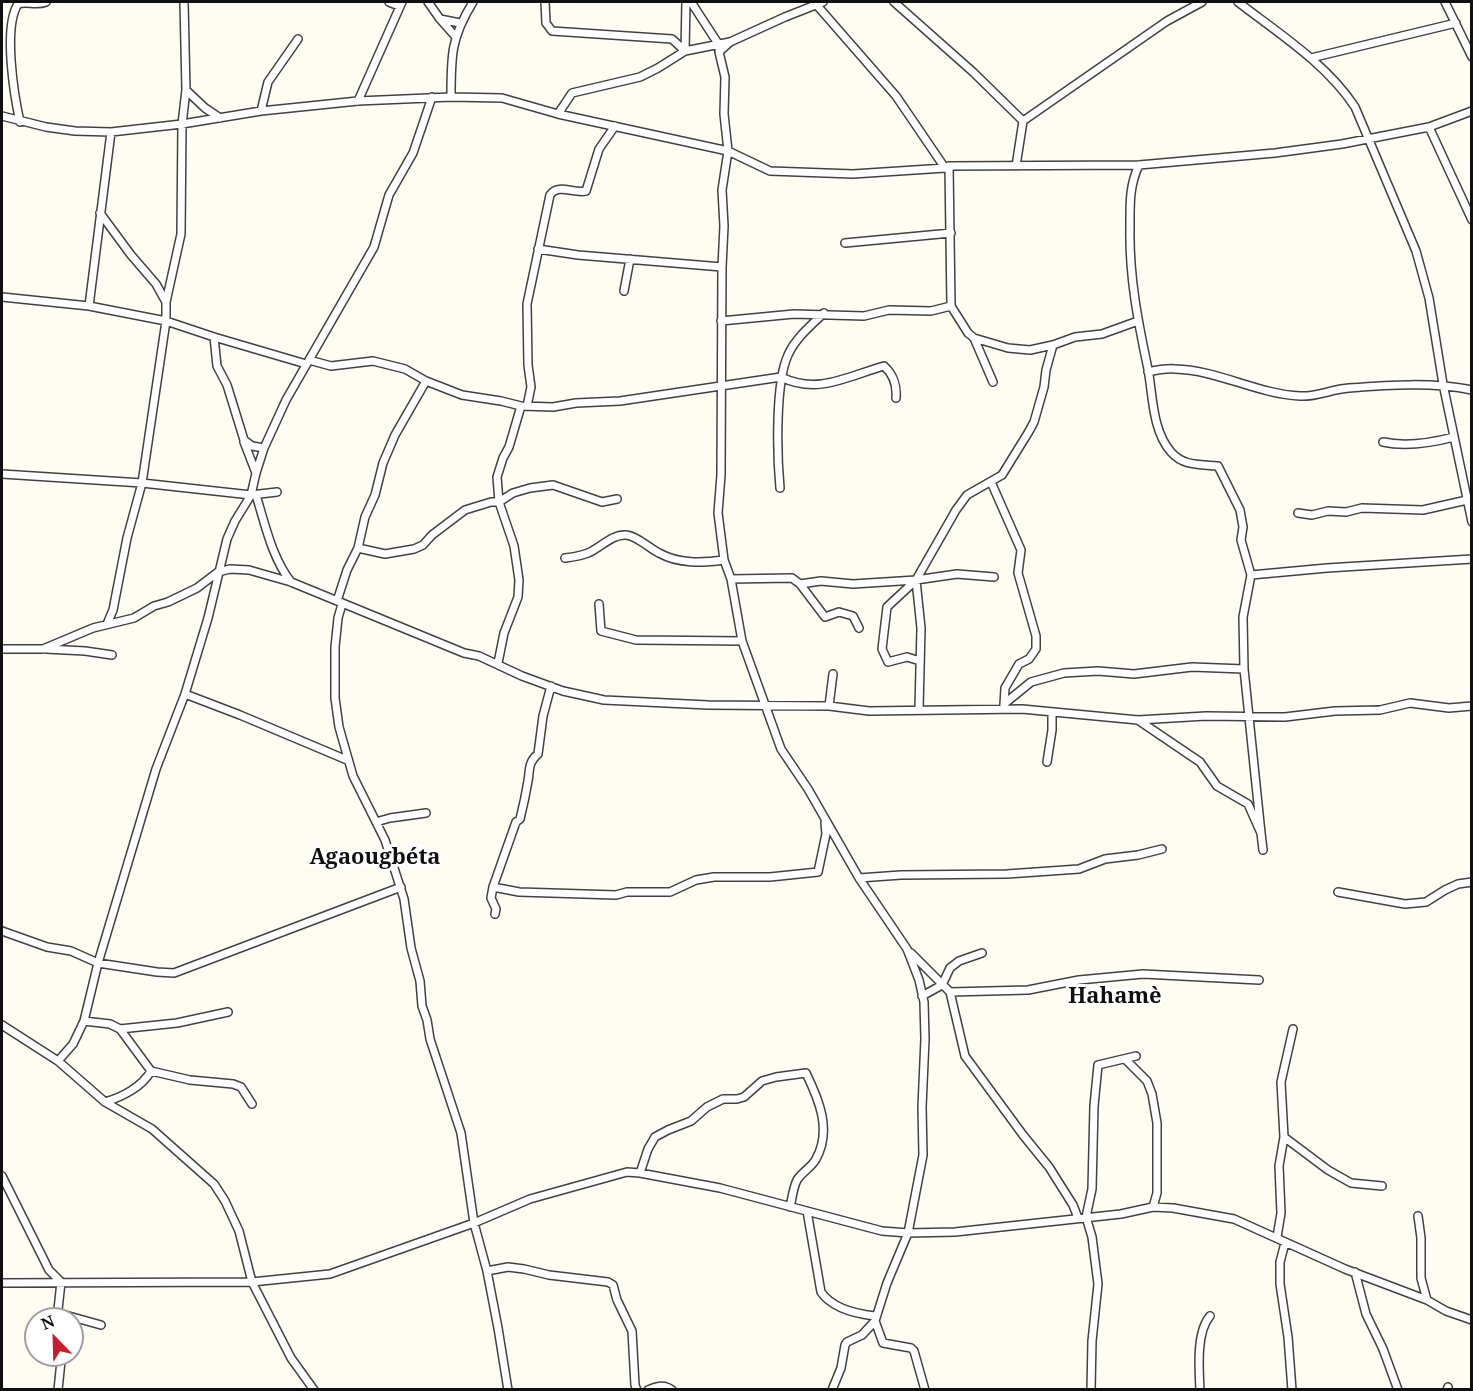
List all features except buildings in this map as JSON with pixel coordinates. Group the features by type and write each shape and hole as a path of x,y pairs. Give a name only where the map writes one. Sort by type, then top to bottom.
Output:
{"street":[{"path":"20,122 15,99 10,35 13,16 18,4 24,2 35,5 46,2"},
{"path":"107,624 113,610 127,538 142,483 166,321 166,302 181,234 182,124 186,90 184,2"},
{"path":"358,101 400,4 389,2"},
{"path":"428,2 455,36"},
{"path":"451,97 451,59 455,36 473,2"},
{"path":"545,2 546,24 552,31 672,39 685,51"},
{"path":"685,51 686,2"},
{"path":"691,2 719,49 724,71 724,114 728,151 722,190 724,226 721,321 721,475 718,513 724,560 731,579 742,641 781,749 808,789 859,878 907,949 914,963 922,996 925,1039 922,1107 923,1155 908,1233 897,1256 875,1318 868,1330 845,1345 841,1368 832,1389"},
{"path":"558,114 572,93 640,77 685,51 719,49 818,2 896,96 947,167 951,233 951,306 968,333 974,338 1008,348 1030,350 1075,337 1102,334 1138,321"},
{"path":"894,2 973,72 1023,121"},
{"path":"1016,166 1023,121 1167,21 1202,2"},
{"path":"1238,2 1311,58 1346,94 1355,107 1416,251 1429,298 1443,384 1472,522"},
{"path":"1445,2 1472,57"},
{"path":"440,19 460,23"},
{"path":"1311,58 1456,23"},
{"path":"261,111 268,82 298,39"},
{"path":"186,90 205,108 220,118"},
{"path":"2,116 20,122 75,131 111,132 182,124 261,111 358,101 432,97 502,98 558,114 728,151 770,171 853,174 947,167 1139,165 1275,153 1342,144 1429,127 1472,111"},
{"path":"58,1061 73,1044 84,1021 98,963 156,769 185,694 208,618 227,538 235,521 253,495 256,473 264,448 307,362 374,247 389,195 413,153 432,97"},
{"path":"498,663 504,633 518,597 519,580 514,546 499,502 497,477 531,387 528,370 527,304 538,249 550,195 559,189 586,191 599,149 615,126"},
{"path":"1429,127 1472,220"},
{"path":"89,306 111,132"},
{"path":"1139,165 1132,179 1129,202 1131,269 1138,321 1157,420 1167,447 1178,459 1184,462 1216,466 1220,469 1242,519 1240,540 1251,575 1243,617 1244,669 1263,850"},
{"path":"100,213 156,284 166,302"},
{"path":"845,243 951,233"},
{"path":"538,249 578,255 722,267"},
{"path":"624,291 630,259"},
{"path":"2,297 89,306 166,321 214,337 307,362 331,366 373,361 405,369 426,381 462,396 524,406 553,407 576,403 620,401 781,377 805,386 824,384 884,366 892,376 897,391 896,398"},
{"path":"721,321 794,314 824,313 864,316 889,310 931,311 951,306"},
{"path":"780,488 778,467 781,377 788,354 809,327 824,313"},
{"path":"214,337 217,366 227,385 256,473"},
{"path":"974,338 993,382"},
{"path":"920,661 907,657 888,662 882,649 887,607 916,580 967,495 1002,475 1008,467 1034,422 1053,345"},
{"path":"1148,372 1174,368 1189,370 1264,391 1300,396 1326,394 1346,388 1443,384 1472,390"},
{"path":"426,381 395,435 387,454 375,495 365,517 358,548 347,570 339,602 335,647 335,698 347,760 358,788 385,840 401,887 430,1039 461,1133 474,1223 487,1271 508,1389"},
{"path":"1383,442 1413,444 1436,442 1454,437"},
{"path":"244,440 252,446 264,448"},
{"path":"2,474 142,483 253,495 277,492"},
{"path":"991,482 1021,550 1018,573 1036,636 1036,649 1029,659 1019,664 1005,688 1003,706"},
{"path":"358,548 385,554 414,549 465,510 491,502 499,502 513,493 530,488 553,485 602,502 617,499"},
{"path":"253,495 273,549 285,575 291,582"},
{"path":"1298,513 1312,515 1362,508 1424,510 1467,500"},
{"path":"565,558 586,554 624,535 633,537 663,555 679,560 703,563 724,560"},
{"path":"1251,575 1472,559"},
{"path":"43,649 93,628 134,618 154,606 185,594 218,572 230,569 249,570 291,582 464,653 498,663 522,676 604,700 708,705 829,706 869,711 1003,706 1138,720 1183,717 1285,717 1335,711 1380,710 1410,704 1449,708 1472,706"},
{"path":"800,584 821,581 853,584 916,580 957,574 994,577"},
{"path":"731,579 792,578 800,584 825,617 838,612 853,616 859,628"},
{"path":"916,580 921,628 919,709"},
{"path":"599,604 601,631 636,640 742,641"},
{"path":"2,649 85,651 112,655"},
{"path":"1003,706 1031,682 1064,673 1154,673 1215,667 1244,669"},
{"path":"829,706 833,674"},
{"path":"495,914 496,909 491,898 516,822 520,819 529,779 529,766 538,754 543,717 551,686"},
{"path":"185,694 347,760"},
{"path":"1047,762 1052,712"},
{"path":"1138,720 1200,762 1217,786 1248,804 1261,833"},
{"path":"376,822 426,813"},
{"path":"494,886 519,892 616,895 627,892 670,892 696,880 714,877 770,877 818,872 826,834 825,820"},
{"path":"859,878 902,874 1007,874 1079,869 1105,859 1162,849"},
{"path":"1338,892 1405,904 1426,902 1458,884 1472,882"},
{"path":"2,931 47,947 71,951 98,963 174,973 401,887"},
{"path":"907,949 950,992 965,1056 1023,1136 1049,1167 1082,1217 1092,1237 1098,1284 1092,1341 1091,1389"},
{"path":"922,996 942,985 950,968 959,961 982,953"},
{"path":"950,992 1028,990 1079,980 1143,974 1259,980"},
{"path":"120,1029 177,1023 228,1012"},
{"path":"84,1021 110,1024 120,1029 151,1071 190,1080 233,1084 241,1087 252,1104"},
{"path":"2,1025 58,1061 105,1102 152,1129 214,1184 225,1200 238,1231 252,1282 291,1358 314,1389"},
{"path":"1278,1237 1281,1213 1279,1166 1284,1137 1281,1082 1293,1029"},
{"path":"1082,1217 1092,1189 1094,1107 1098,1065 1136,1056"},
{"path":"1125,1059 1147,1081 1152,1094 1157,1123 1157,1193 1153,1207"},
{"path":"105,1102 117,1099 132,1090 146,1079 151,1071"},
{"path":"640,1173 648,1149 655,1137 691,1121 707,1107 723,1099 737,1099 744,1096 762,1081 806,1073 819,1099 824,1119 823,1135 820,1151 815,1161 797,1180 790,1207"},
{"path":"1284,1137 1328,1170 1351,1183 1382,1186"},
{"path":"2,1282 252,1282 330,1274 474,1223 530,1199 627,1172 720,1188 882,1231 908,1233 955,1232 1052,1223 1082,1217 1121,1214 1153,1207 1173,1208 1234,1219 1278,1237 1285,1243 1472,1320"},
{"path":"2,1176 49,1270 61,1282"},
{"path":"807,1211 821,1292 825,1298 843,1308 875,1318"},
{"path":"1418,1215 1421,1238 1421,1278 1427,1300"},
{"path":"1285,1243 1280,1262 1280,1284 1288,1337 1292,1389"},
{"path":"487,1271 508,1267 549,1275 608,1282 613,1285 617,1300 632,1330 634,1385 637,1389"},
{"path":"43,1282 49,1270"},
{"path":"1355,1272 1366,1314 1383,1349 1398,1389"},
{"path":"59,1307 61,1282"},
{"path":"1200,1389 1201,1342 1205,1321 1210,1316"},
{"path":"875,1318 883,1343 911,1348 914,1351 925,1389"},
{"path":"84,1321 101,1325"},
{"path":"58,1389 62,1367"},
{"path":"648,1389 658,1386 672,1389"}],"district":[{"name":"Agaougbéta","path":"375,858"},
{"name":"Hahamè","path":"1115,997"}]}
